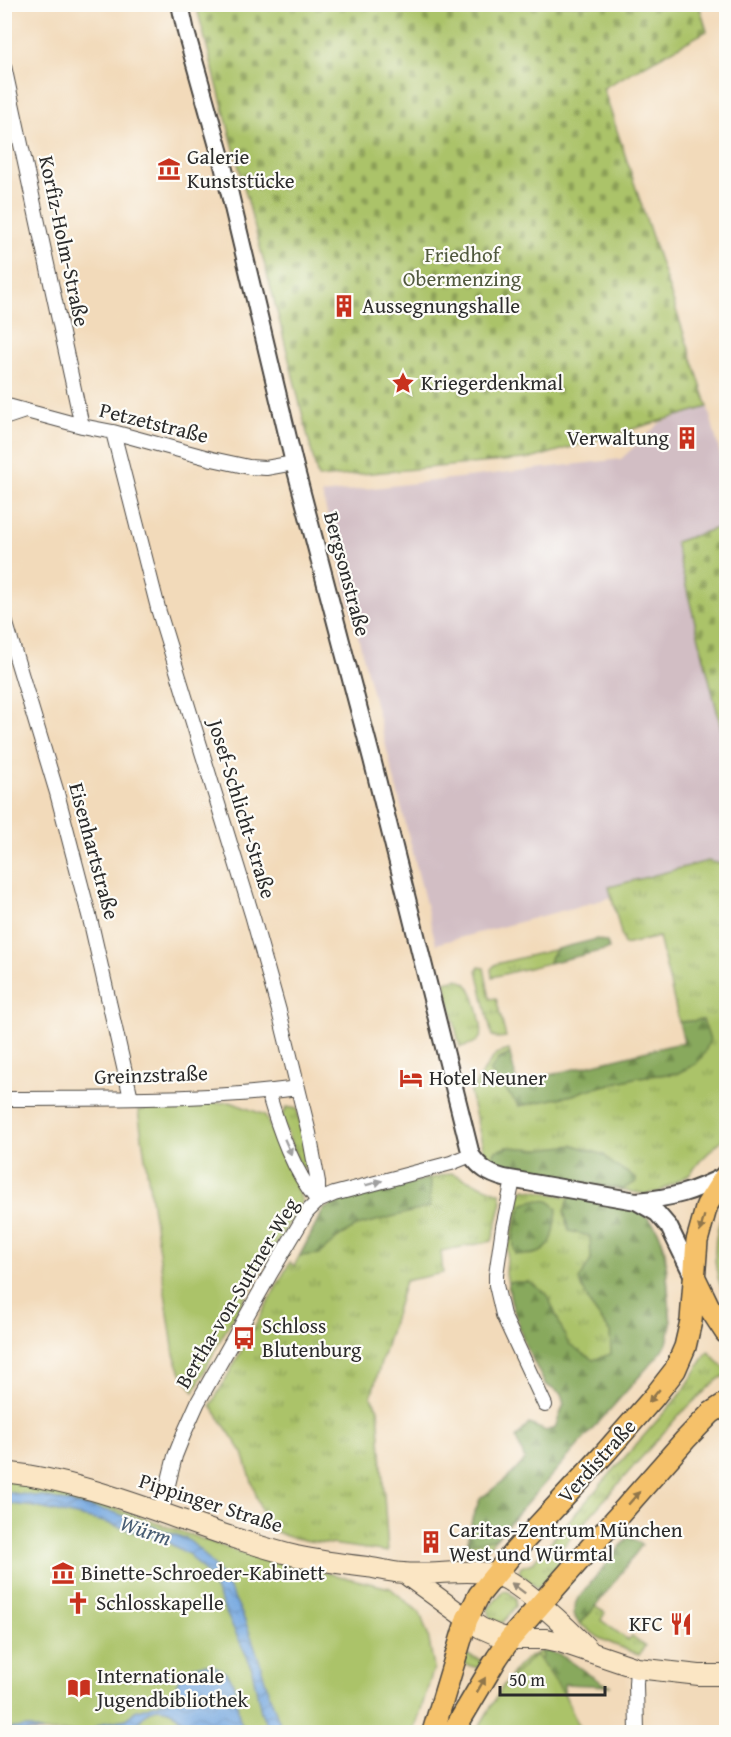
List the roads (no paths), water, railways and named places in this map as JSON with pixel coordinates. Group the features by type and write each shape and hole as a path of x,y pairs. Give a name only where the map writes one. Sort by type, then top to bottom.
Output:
{"main road":[{"name":"Verdistraße","path":"433,1732 467,1619 479,1595 654,1397 675,1370 685,1347 691,1322 697,1241 707,1205 726,1175"},
{"path":"694,1278 726,1333"},
{"path":"453,1732 496,1658 510,1639 685,1440 711,1413 726,1403"},
{"name":"Pippinger Straße","path":"4,1472 25,1474 97,1491 251,1544 297,1556 404,1573 495,1575 510,1582 540,1605 570,1630 589,1650"},
{"name":"Pippinger Straße","path":"404,1573 481,1628 510,1639 553,1640 589,1650 637,1668 699,1675 726,1675"}],"street":[{"name":"Bergsonstraße","path":"180,4 221,157 294,463 375,771 471,1155"},
{"name":"Korfiz-Holm-Straße","path":"4,66 82,426"},
{"name":"Petzetstraße","path":"4,405 249,467 266,468 294,463"},
{"path":"4,418 25,411"},
{"name":"Josef-Schlicht-Straße","path":"113,432 159,612 253,918 298,1088 318,1182 318,1201"},
{"name":"Eisenhartstraße","path":"4,617 57,793 91,923 131,1098"},
{"name":"Greinzstraße","path":"4,1100 131,1098 268,1092 298,1088"},
{"path":"268,1092 278,1125 290,1152 306,1186 318,1201"},
{"path":"471,1155 485,1171 495,1176 636,1201 684,1194 726,1175"},
{"name":"Bertha-von-Suttner-Weg","path":"161,1513 175,1456 198,1402 229,1344 307,1212 318,1201 334,1194 451,1163 471,1155"},
{"path":"513,1180 503,1227 496,1285 503,1315 545,1405"},
{"path":"636,1201 657,1214 669,1227 694,1278"},
{"path":"637,1668 637,1732"}],"water":[{"name":"Würm","path":"5,1492 43,1497 113,1512 187,1539 215,1568 237,1603 246,1622 283,1732 270,1732 261,1712 251,1665 209,1577 190,1555 167,1542 104,1522 5,1503"},
{"path":"205,1664 225,1671 230,1677 241,1722 248,1732 185,1732 176,1714 160,1708 145,1714 137,1732 90,1732 104,1723 127,1719 135,1711 165,1701 172,1695 181,1674 189,1674 192,1667"},
{"path":"28,1727 43,1732 5,1732 5,1729"}],"place":[{"name":"Galerie Kunststücke","path":"169,169"},
{"name":"Aussegnungshalle","path":"344,306"},
{"name":"Kriegerdenkmal","path":"403,383"},
{"name":"Verwaltung","path":"687,438"},
{"name":"Hotel Neuner","path":"411,1078"},
{"name":"Schloss Blutenburg","path":"244,1338"},
{"name":"Caritas-Zentrum München West und Würmtal","path":"431,1542"},
{"name":"Binette-Schroeder-Kabinett","path":"63,1573"},
{"name":"Schlosskapelle","path":"78,1603"},
{"name":"KFC","path":"681,1624"},
{"name":"Internationale Jugendbibliothek","path":"79,1688"}],"park label":[{"name":"Friedhof Obermenzing","path":"462,267"}]}
